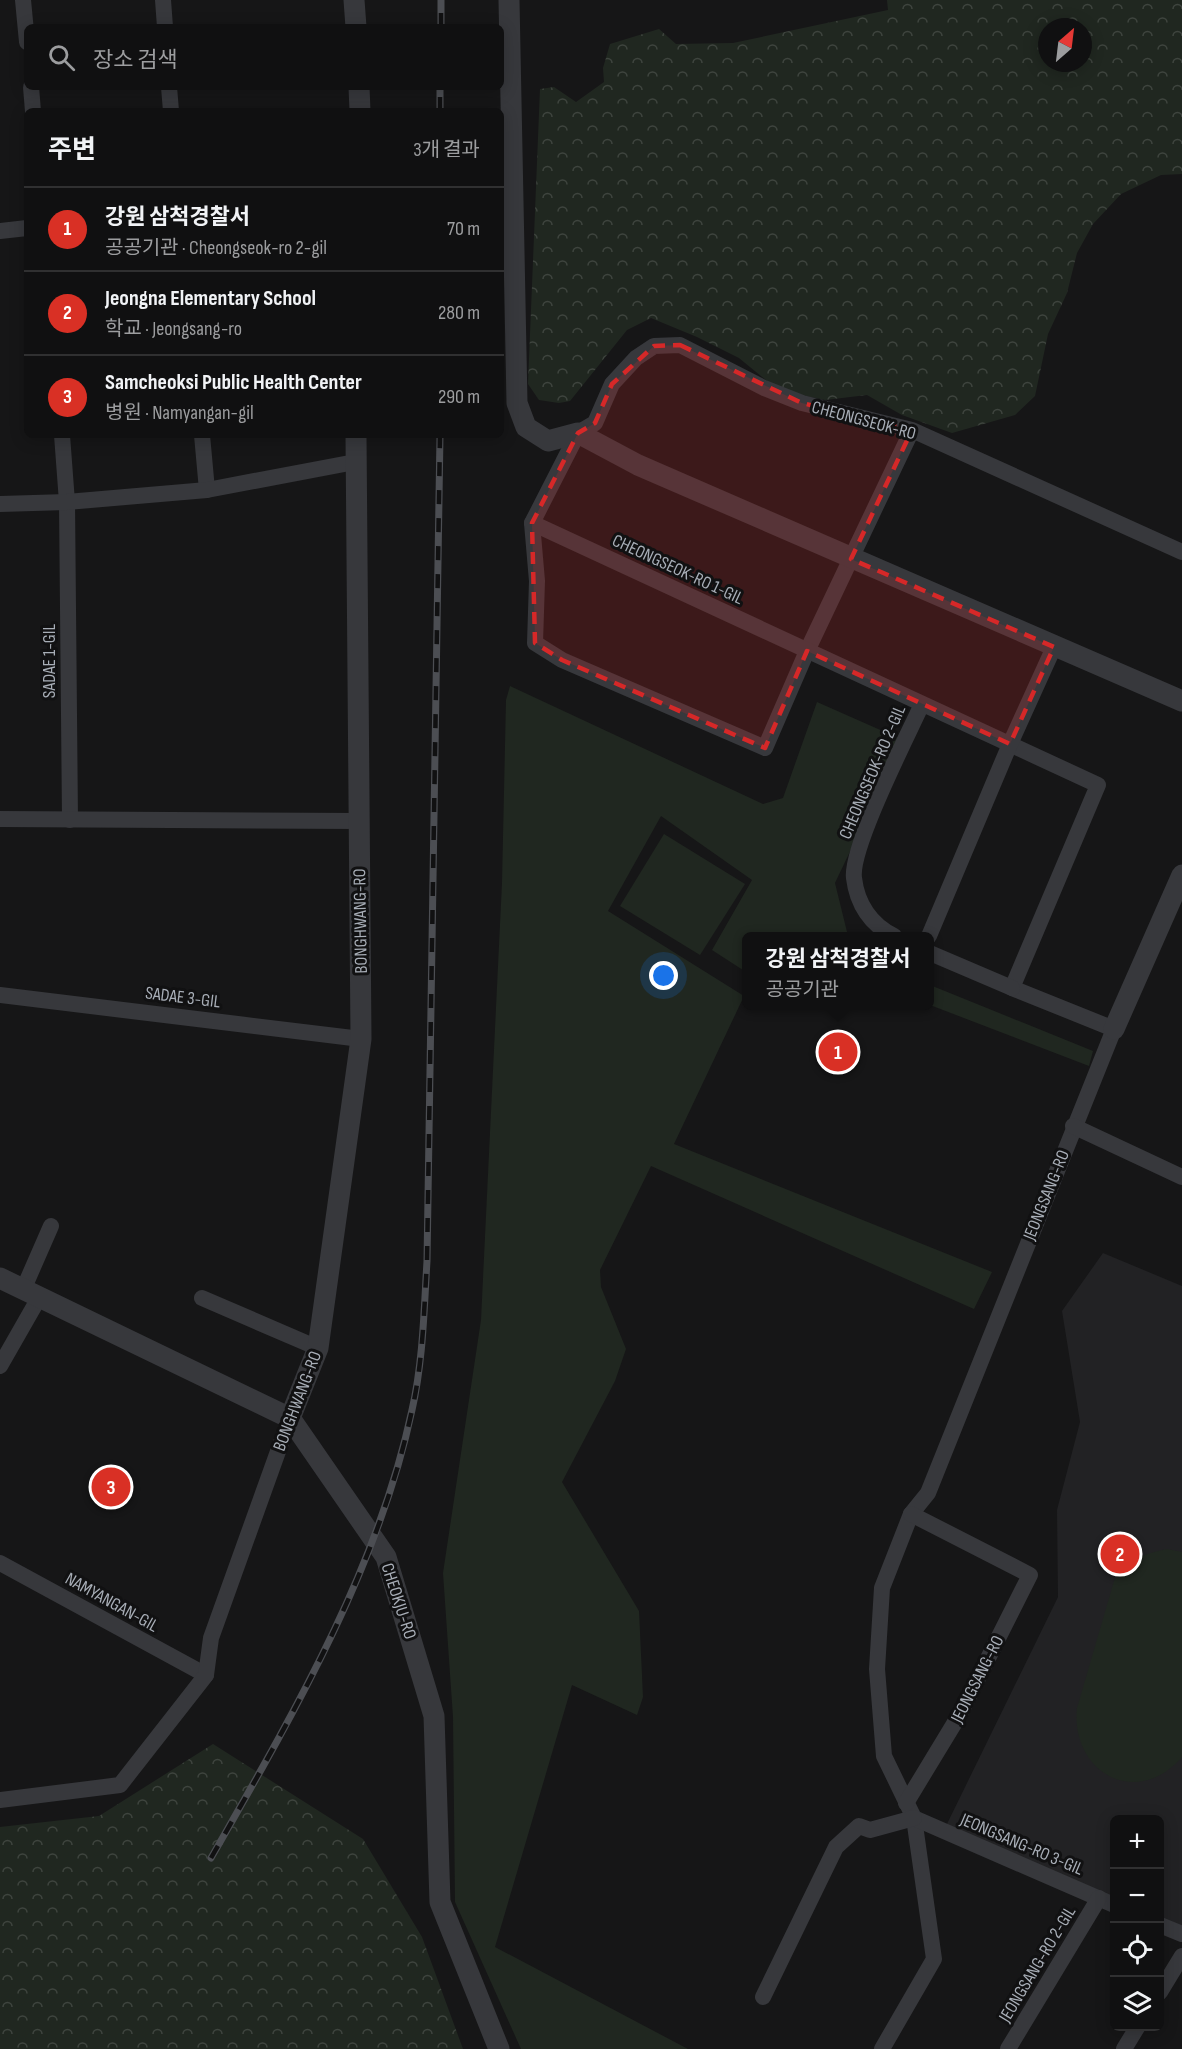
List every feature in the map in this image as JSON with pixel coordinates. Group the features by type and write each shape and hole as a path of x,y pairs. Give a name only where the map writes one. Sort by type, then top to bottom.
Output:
{"street":[{"path":"23,0 25,24"},
{"path":"163,0 165,24"},
{"path":"354,0 356,24"},
{"name":"CHEONGSEOK-RO","path":"509,0 517,403 526,427 548,441 578,433 595,423 612,384 636,358 654,346 680,345 764,388 802,403 912,430 1182,552"},
{"path":"31,90 33,108"},
{"path":"169,90 171,108"},
{"path":"359,90 360,108"},
{"path":"0,231 24,228"},
{"path":"532,523 537,581 535,643 562,660 765,748 807,651 912,430"},
{"path":"578,433 638,465 1182,701"},
{"name":"CHEONGSEOK-RO","path":"532,523 578,433"},
{"name":"SADAE 1-GIL","path":"62,438 67,502 70,820"},
{"path":"202,438 207,490"},
{"name":"BONGHWANG-RO","path":"0,1800 120,1785 206,1675 212,1638 290,1418 318,1348 361,1039 356,438"},
{"path":"0,504 67,502 207,490 356,462"},
{"name":"CHEONGSEOK-RO 1-GIL","path":"532,523 922,704"},
{"path":"931,932 1010,744 1054,647"},
{"name":"CHEONGSEOK-RO 2-GIL","path":"885,932 862,908 854,877 862,838 922,704 1098,785 1012,988"},
{"path":"0,819 358,821"},
{"name":"JEONGSANG-RO","path":"882,2049 934,1959 914,1818 884,1756 877,1669 882,1588 911,1514 928,1493 1073,1126 1182,875"},
{"path":"934,955 1114,1029"},
{"name":"SADAE 3-GIL","path":"0,995 361,1039"},
{"path":"1073,1126 1182,1177"},
{"path":"0,1366 32,1293 51,1226"},
{"name":"CHEOKJU-RO","path":"0,1278 290,1418 386,1557 435,1716 440,1902 499,2049"},
{"path":"202,1298 318,1348"},
{"name":"JEONGSANG-RO","path":"906,1803 960,1714 1029,1575 911,1514"},
{"name":"NAMYANGAN-GIL","path":"0,1563 206,1675"},
{"path":"763,1997 836,1847 859,1826 870,1830 914,1818"},
{"name":"JEONGSANG-RO 3-GIL","path":"914,1818 1107,1902"},
{"name":"JEONGSANG-RO 2-GIL","path":"1008,2049 1107,1902"},
{"path":"1164,1927 1182,1934"},
{"path":"1164,1985 1182,1956"},
{"path":"1124,2049 1135,2031"}],"highlighted area":[{"path":"680,345 802,403 912,430 851,559 1054,647 1010,744 807,651 765,748 562,660 535,643 532,523 578,433 595,423 612,384 654,346"}],"shaded area":[{"path":"1103,1253 1182,1286 1182,1930 1164,1922 1164,1815 1110,1815 1110,1898 946,1826 1058,1597 1057,1510 1080,1422 1062,1311"}],"green space":[{"path":"887,0 1182,0 1182,174 1161,175 1121,194 1093,224 1077,253 1067,293 1048,334 1035,396 1015,415 952,433 902,415 867,395 825,400 778,390 739,358 651,318 627,330 570,401 559,403 539,400 528,384 540,89 554,87 576,102 604,82 603,68 610,44 659,29 676,44 733,43 888,10"},
{"path":"510,686 763,804 783,798 817,702 903,740 835,883 847,932 742,932 742,969 712,950 752,880 661,816 608,911 742,995 742,1000 674,1144 992,1272 974,1309 651,1166 600,1270 601,1287 626,1349 615,1381 562,1482 639,1611 643,1697 637,1715 572,1685 495,1947 688,2049 521,2049 455,1902 453,1717 443,1573 481,1320 502,883 506,700"},
{"path":"664,834 745,884 700,955 620,906"},
{"path":"934,987 1093,1051 1089,1066 934,1007"},
{"path":"1167,1549 1182,1552 1182,1757 1164,1773 1145,1781 1126,1782 1109,1776 1095,1765 1084,1749 1078,1730 1077,1708 1114,1581 1124,1568 1136,1559"},
{"path":"213,1744 363,1839 422,1937 463,2049 0,2049 0,1827 99,1816"}],"railway":[{"path":"441,0 441,24"},
{"path":"440,90 440,108"},
{"path":"211,1858 301,1697 355,1585 378,1528 397,1469 416,1392 427,1261 440,438"}],"place":[{"name":"강원 삼척경찰서","path":"838,1052"},
{"name":"Samcheoksi Public Health Center","path":"111,1487"},
{"name":"Jeongna Elementary School","path":"1120,1554"}]}
